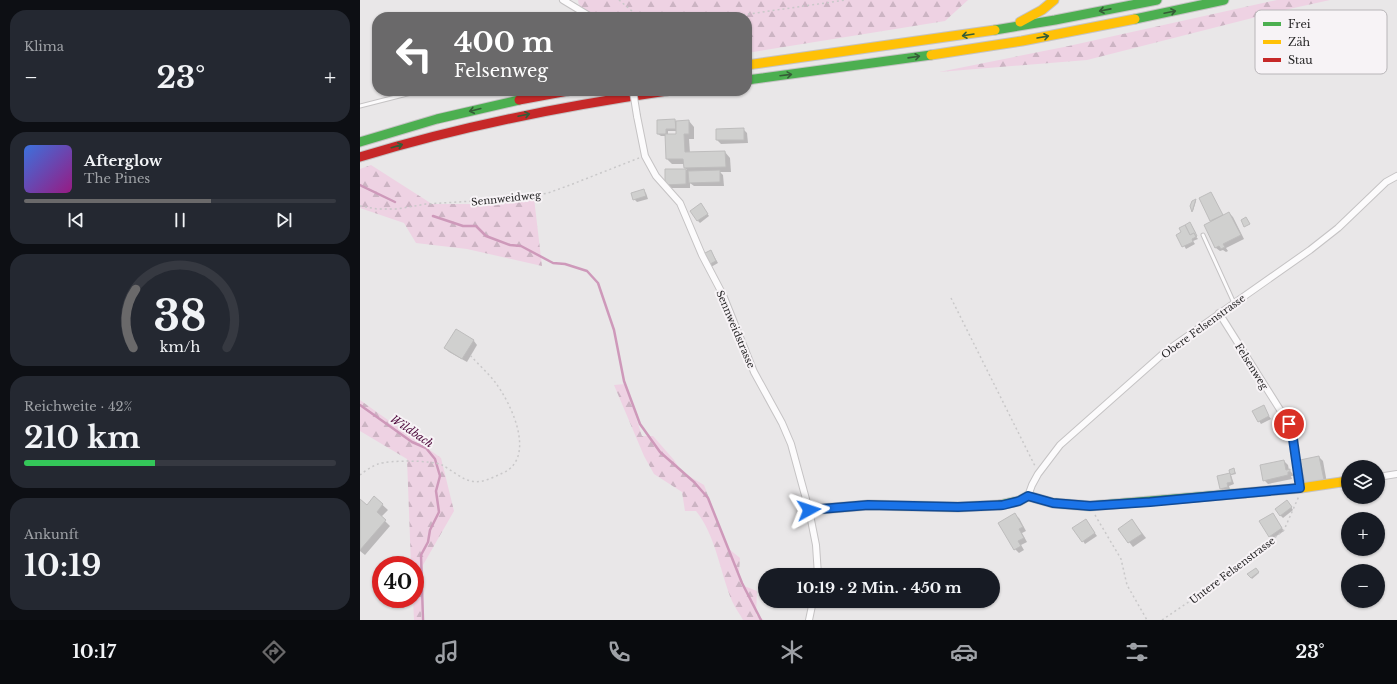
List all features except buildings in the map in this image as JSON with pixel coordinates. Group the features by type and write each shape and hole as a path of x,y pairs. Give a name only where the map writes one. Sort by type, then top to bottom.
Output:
{"main road":[{"path":"1006,28 1039,12 1054,0"},
{"path":"752,64 927,41 1157,0"},
{"path":"752,79 994,46 1082,30 1224,0"},
{"path":"360,142 400,129 453,115 507,102 540,96"},
{"path":"360,157 496,120 635,96"},
{"path":"809,510 868,505 958,507 1003,505 1019,501 1028,496 1053,503 1090,506 1300,488 1341,482"}],"street":[{"path":"564,0 583,12"},
{"name":"Sennweidstrasse","path":"634,96 645,156 656,176 680,203 702,255 723,295 754,372 782,423 793,452 809,510 816,545 818,568"},
{"name":"Obere Felsenstrasse","path":"1028,496 1038,474 1060,445 1165,352 1310,250 1338,228 1386,182 1397,176"},
{"name":"Felsenweg","path":"1219,313 1289,424 1292,432 1300,488"},
{"path":"1385,476 1397,474"},
{"path":"809,620 812,608"}],"lane":[{"path":"360,106 399,96"},
{"path":"1203,235 1234,303"}],"path":[{"path":"619,0 633,12"},
{"path":"752,14 846,0"},
{"name":"Sennweidweg","path":"360,206 377,209 397,209 426,204 521,198 548,193 563,188 645,156"},
{"path":"951,298 1038,474"},
{"path":"360,475 378,464 404,461 440,464 470,482 485,481 509,470 517,461 520,449 518,427 507,401 495,382 470,355"},
{"name":"Untere Felsenstrasse","path":"1162,620 1193,600 1284,530 1299,496 1300,488"},
{"path":"1090,506 1121,559 1127,585 1147,620"}],"green space":[{"path":"578,0 968,0 945,21 752,52 752,12 587,12 578,3"},
{"path":"1277,0 1330,0 1285,10 1255,10 1255,17 1087,60 939,72 1064,47"},
{"path":"371,165 432,204 477,204 534,198 542,266 467,249 416,243 404,223 360,208 360,169"},
{"path":"625,384 642,436 653,436 674,460 682,472 704,485 729,549 740,558 739,573 744,586 757,591 756,615 764,620 743,620 732,601 713,543 703,521 696,511 685,511 682,492 654,474 644,456 614,385"},
{"path":"360,400 441,458 454,511 424,563 424,556 411,556 407,459 360,431"},
{"path":"413,608 421,608 421,620 414,620"}],"waterway":[{"path":"360,185 395,202"},
{"path":"433,216 463,226 476,226 486,236 510,245 521,246 553,263 565,264 587,271 598,283 614,330 624,381 640,424 660,452 694,482 708,498 742,583 761,620"},
{"name":"Wildbach","path":"360,405 412,442 426,448 435,459 440,476 436,491 439,512 430,530 428,542 421,555 423,620"}],"traffic: fast":[{"path":"995,30 1157,0"},
{"path":"1135,19 1224,0"},
{"path":"752,79 931,55"},
{"path":"360,142 437,119 519,100"},
{"path":"1000,505 1019,501 1028,496 1053,503 1090,506 1245,493"}],"traffic: slow":[{"path":"1020,22 1042,10 1054,0"},
{"path":"931,55 1022,41 1135,19"},
{"path":"752,64 995,30"},
{"path":"1245,493 1301,488 1341,482"},
{"path":"809,510 868,505 958,507 1000,505"}],"traffic: jam":[{"path":"519,100 541,96"},
{"path":"360,157 474,126 551,110 634,96"}],"route":[{"path":"809,510 868,505 958,507 1003,505 1019,501 1028,496 1053,503 1090,506 1300,488 1292,432 1289,424"}]}
